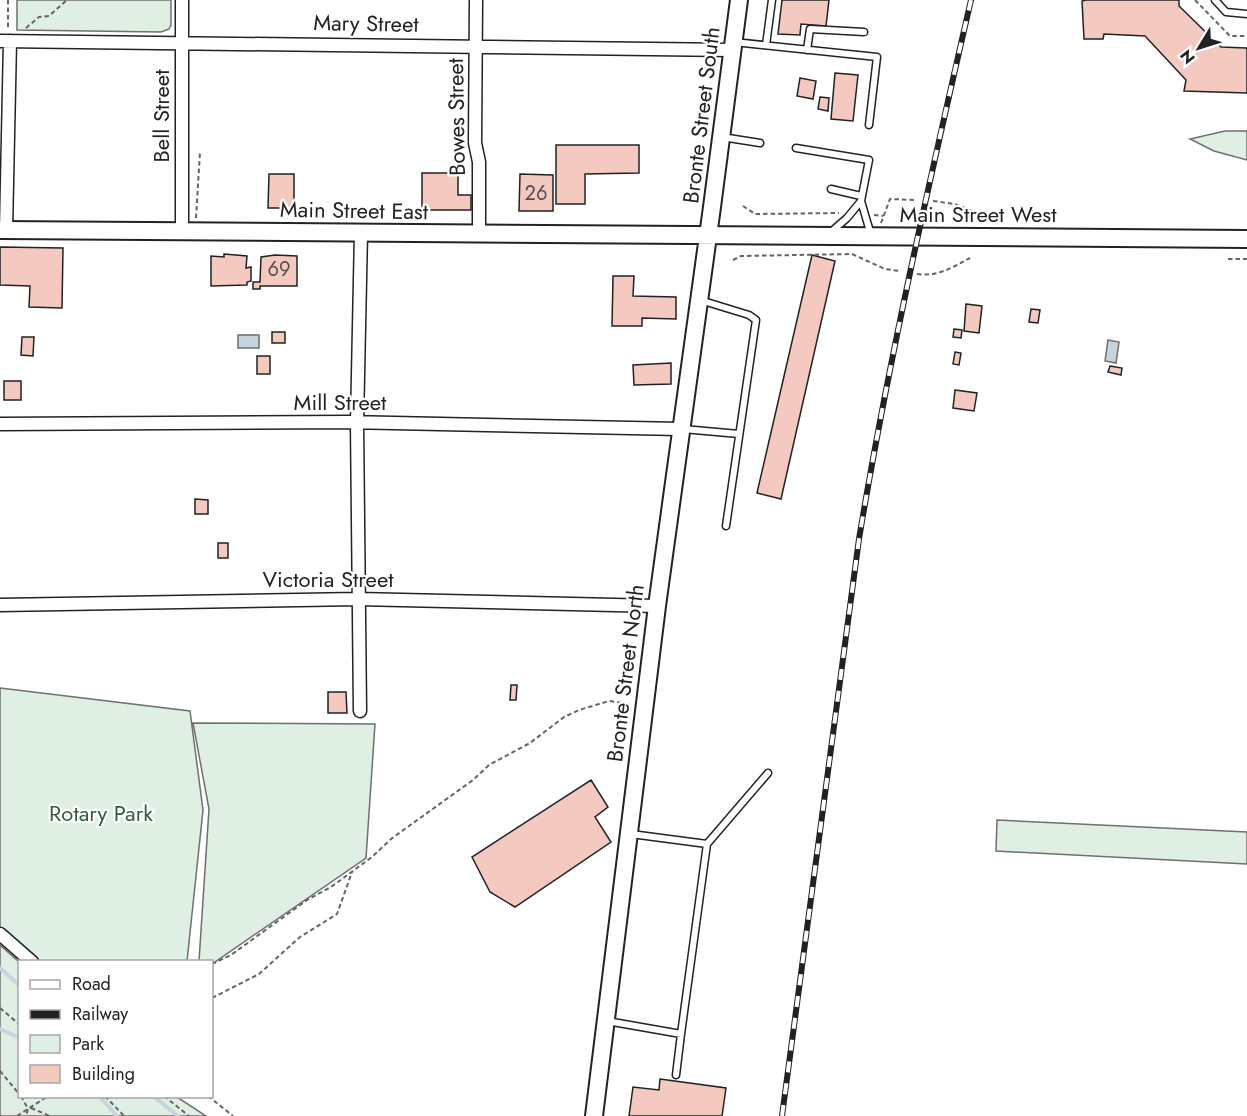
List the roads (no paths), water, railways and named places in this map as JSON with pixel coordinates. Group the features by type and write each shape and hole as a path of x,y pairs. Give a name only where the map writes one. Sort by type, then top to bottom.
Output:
{"main road":[{"name":"Bronte Street South","path":"708,236 739,0"},
{"name":"Main Street East","path":"3,230 708,236"},
{"name":"Main Street West","path":"708,236 1247,239"},
{"name":"Bronte Street North","path":"594,1116 644,706 708,236"}],"street":[{"name":"Bell Street","path":"182,0 182,231"},
{"name":"Bowes Street","path":"476,0 475,143 479,162 479,234"},
{"name":"Mary Street","path":"9,41 732,46"},
{"path":"3,230 9,41"},
{"path":"360,711 357,423 361,232"},
{"name":"Mill Street","path":"0,424 357,423 680,429"},
{"name":"Victoria Street","path":"0,605 358,599 657,606"},
{"path":"0,934 30,960"}],"lane":[{"path":"766,45 772,0"},
{"path":"1215,0 1226,12 1247,14"},
{"path":"807,50 810,29 864,32"},
{"path":"732,46 766,45 877,57 869,124"},
{"path":"720,136 760,143"},
{"path":"796,148 869,160 861,198 852,213 827,235"},
{"path":"831,189 861,198"},
{"path":"861,198 874,236"},
{"path":"699,300 748,315 756,320 726,525"},
{"path":"680,429 739,434"},
{"path":"676,1075 707,844 768,773"},
{"path":"628,834 707,844"},
{"path":"605,1020 681,1034"}],"waterway":[{"path":"0,968 18,984"},
{"path":"0,1029 18,1037"},
{"path":"101,1098 117,1116"},
{"path":"156,1098 178,1116"}],"railway":[{"path":"782,1116 859,539 925,201 971,0"}],"park label":[{"name":"Rotary Park","path":"101,813"}]}
